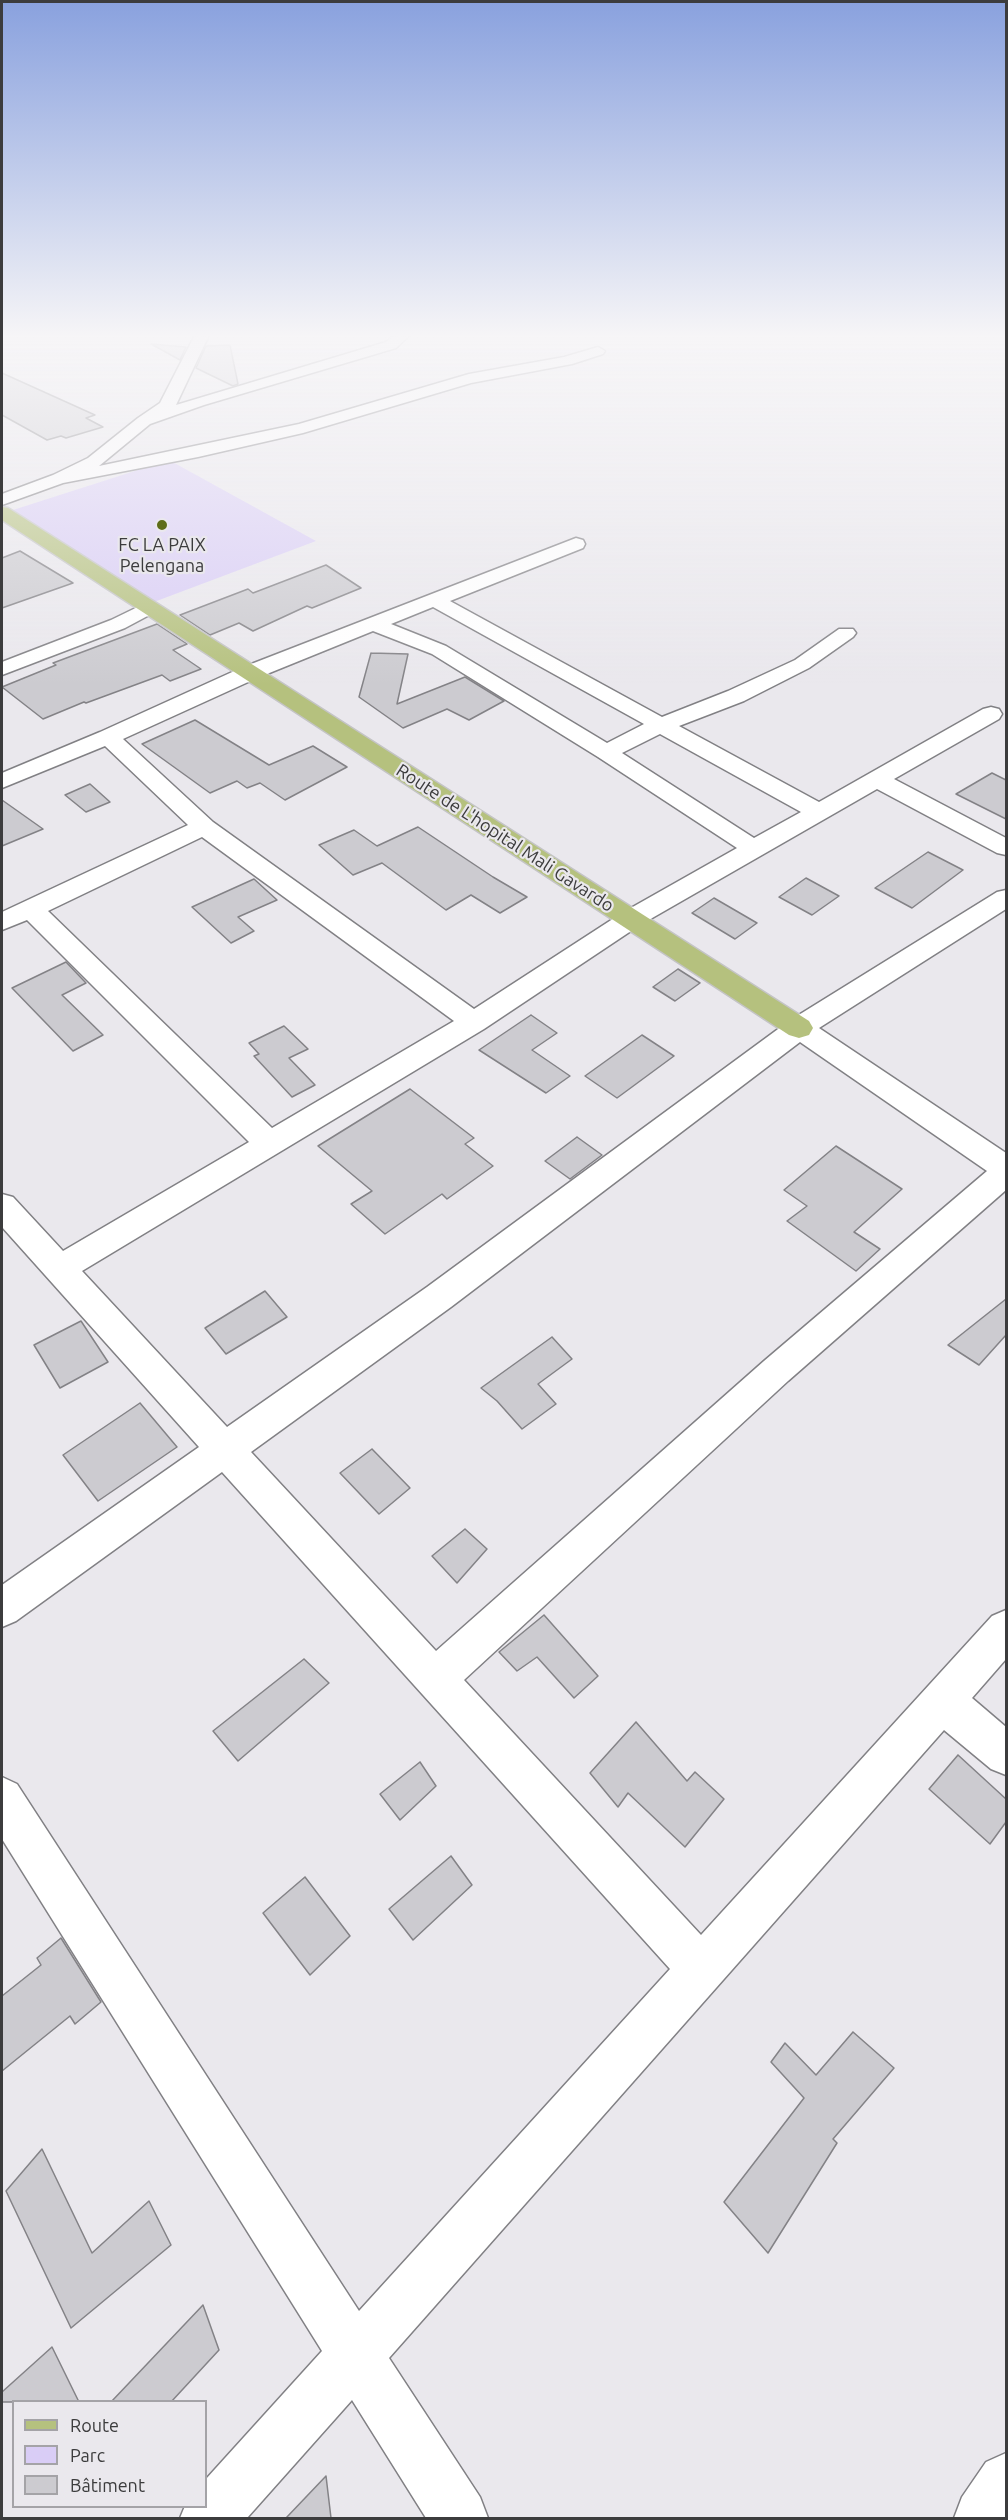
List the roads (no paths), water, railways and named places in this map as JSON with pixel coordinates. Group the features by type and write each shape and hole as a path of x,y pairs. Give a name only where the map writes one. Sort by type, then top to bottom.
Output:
{"main road":[{"name":"Route de L'hopital Mali Gavardo","path":"2,512 799,1028"}],"street":[{"path":"2,500 58,479 94,462 108,451"},
{"path":"58,479 204,451"},
{"path":"2,781 108,737 249,673 576,544"},
{"path":"434,600 580,678 660,725 819,812"},
{"path":"2,669 118,624 148,608"},
{"path":"373,624 439,650 606,752 754,849"},
{"path":"606,752 660,725 736,696 802,664 846,633"},
{"path":"59,1269 474,1022 631,919 991,714"},
{"path":"108,737 204,826 474,1022"},
{"path":"877,779 1006,849"},
{"path":"2,922 204,826"},
{"path":"2,1608 439,1297 799,1028 1006,898"},
{"path":"30,908 270,1144"},
{"name":"Route de L'hopital Mali Gavardo","path":"799,1028 1006,1170"},
{"path":"435,1679 776,1371 1006,1170"},
{"path":"2,1206 702,1970"},
{"path":"209,2518 1006,1630"},
{"path":"944,1701 1006,1754"},
{"path":"2,1799 459,2518"},
{"path":"983,2518 1006,2482"}],"place":[{"name":"FC LA PAIX Pelengana","path":"162,525"}]}
